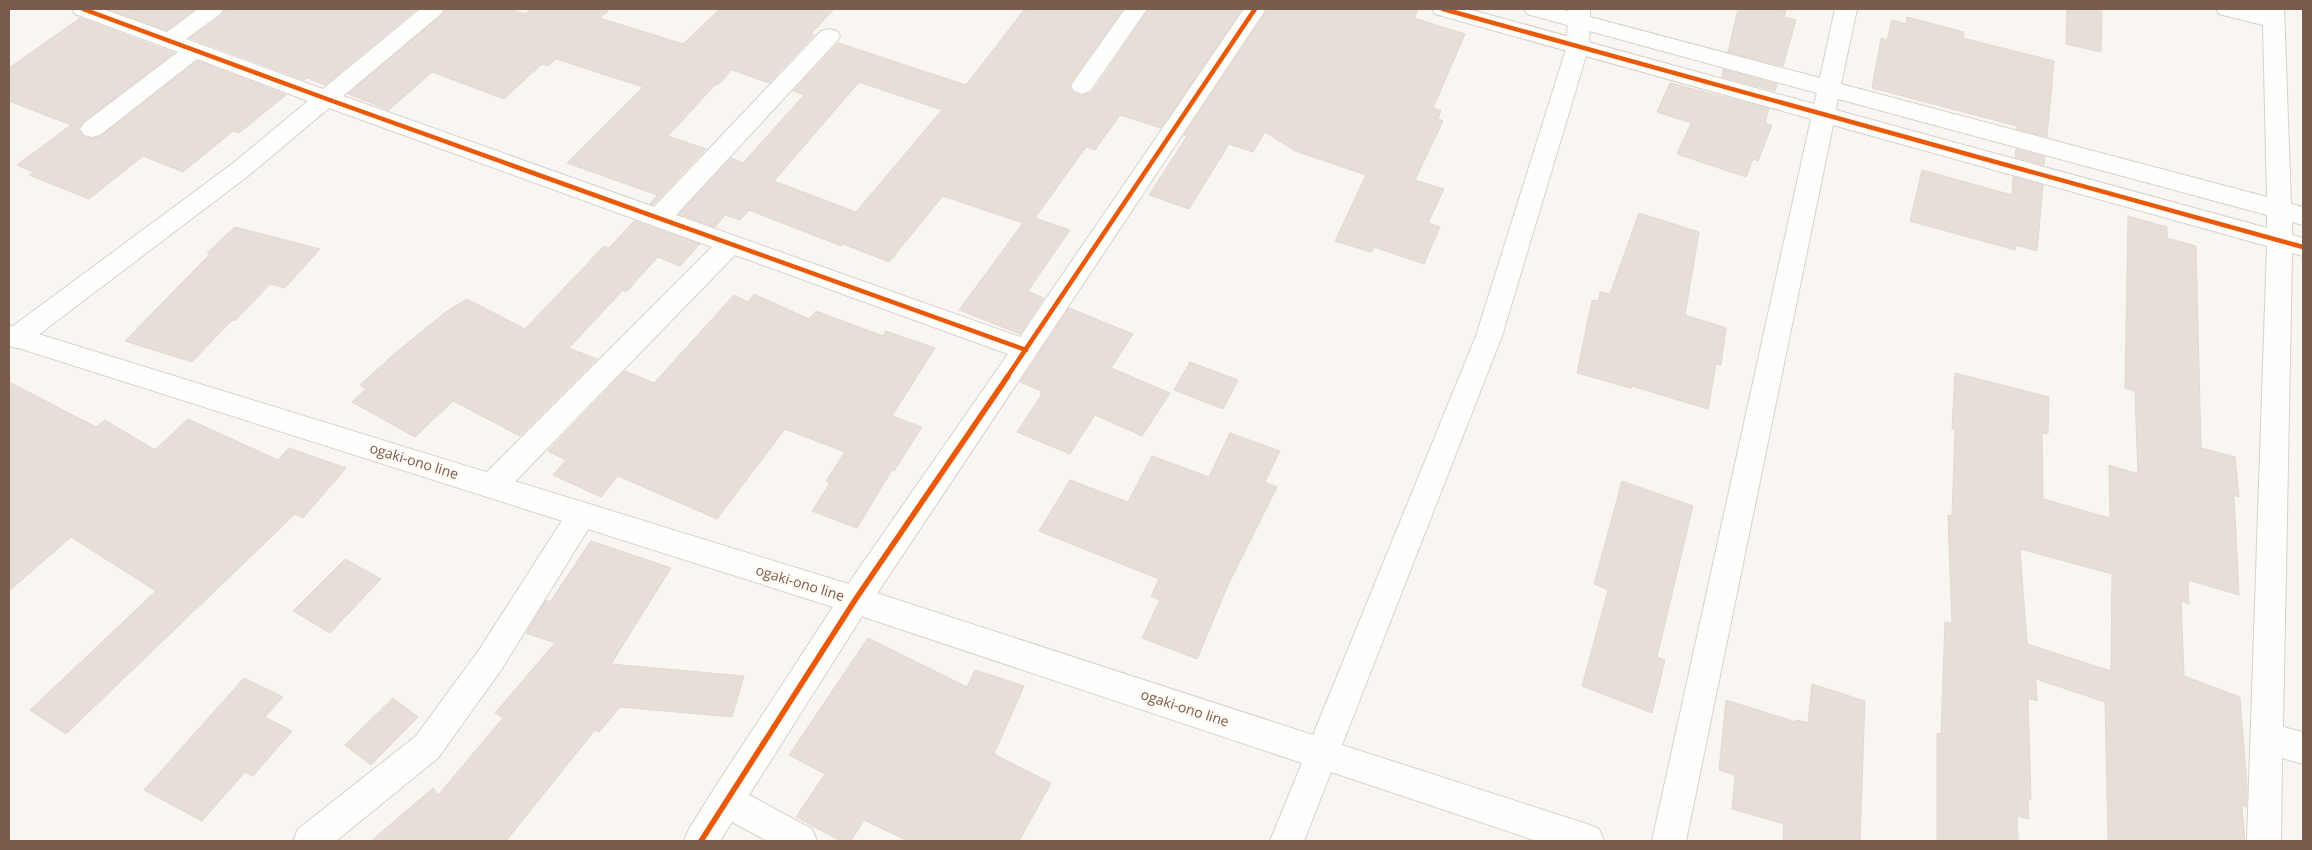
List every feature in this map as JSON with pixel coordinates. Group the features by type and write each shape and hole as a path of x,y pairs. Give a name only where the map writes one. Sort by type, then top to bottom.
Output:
{"street":[{"path":"169,41 212,9"},
{"path":"12,337 240,170 434,9"},
{"path":"1082,86 1136,9"},
{"path":"701,841 855,600 1255,9"},
{"path":"1443,9 1578,25"},
{"path":"1535,9 1578,25 2292,244"},
{"path":"1669,841 1846,9"},
{"path":"2227,9 2273,15 2279,209 2292,244 2267,738 2264,841"},
{"path":"91,10 327,99 1026,350"},
{"path":"1287,841 1489,336 1578,25"},
{"path":"658,218 829,36"},
{"path":"92,128 195,50"},
{"path":"1826,101 2303,216"},
{"path":"492,486 731,244"},
{"name":"ogaki-ono line","path":"12,337 855,600 1588,841"},
{"path":"310,841 427,746 490,660 582,514"},
{"path":"2267,738 2303,748"},
{"path":"726,801 800,841"}],"building":[{"path":"108,9 195,9 167,30"},
{"path":"225,9 417,9 325,85 307,78 304,80 190,38 221,16"},
{"path":"446,9 510,9 525,14 531,9 610,9 600,18 683,44 720,9 834,9 811,34 814,35 769,83 732,70 718,85 715,85 668,136 706,149 653,205 650,204 657,195 567,163 643,87 556,59 548,66 542,64 504,99 432,72 389,110 348,94 442,15"},
{"path":"1031,9 1123,9 1069,85 1072,92 1081,96 1092,92 1149,9 1242,9 1161,128 1120,115 1095,150 1086,147 1035,218 1070,230 1028,291 1044,298 1020,334 959,310 1023,223 943,196 889,262 843,244 841,246 749,210 740,220 725,215 715,227 679,214 731,158 743,163 804,95 793,91 838,43 966,85 1024,10 1028,11","holes":["859,82 942,110 856,212 774,181"]},
{"path":"1268,9 1418,9 1414,18 1465,34 1433,108 1441,110 1438,119 1443,121 1415,180 1444,189 1428,223 1440,227 1424,264 1374,247 1371,252 1335,241 1366,175 1295,151 1265,132 1253,152 1229,144 1189,209 1149,195 1187,136 1184,135"},
{"path":"1738,9 1786,9 1784,17 1796,20 1783,66 1728,52"},
{"path":"2067,9 2102,9 2101,52 2066,44"},
{"path":"1907,17 1964,32 1963,38 2054,61 2047,137 2017,129 2017,126 1872,88 1881,38 1887,40 1892,20 1906,24"},
{"path":"80,18 174,53 83,122 78,130 84,137 92,139 101,136 197,61 286,95 239,133 233,131 183,172 143,156 89,199 29,175 33,172 17,165 71,125 9,101 9,68"},
{"path":"1723,69 1777,84 1775,91 1722,77"},
{"path":"1670,83 1769,109 1765,123 1772,125 1758,161 1753,159 1746,177 1677,154 1691,123 1657,112"},
{"path":"2016,149 2045,157 2044,165 2015,157"},
{"path":"1922,170 2012,195 2013,177 2043,185 2037,251 2016,245 2015,250 1910,221"},
{"path":"1639,213 1699,232 1685,315 1726,328 1721,365 1716,364 1708,409 1632,386 1631,388 1577,373 1592,300 1598,301 1600,292 1610,294"},
{"path":"2128,216 2167,227 2167,238 2196,246 2201,448 2235,457 2239,497 2234,495 2239,595 2188,580 2189,604 2181,601 2184,676 2240,697 2247,785 2246,807 2242,805 2245,841 2108,841 2105,702 2036,679 2037,701 2028,698 2031,800 2028,799 2029,819 2017,816 2018,841 1937,841 1937,733 1941,734 1945,622 1952,624 1948,515 1952,516 1955,430 1952,429 1955,373 2049,397 2048,434 2042,433 2043,499 2110,518 2109,465 2138,474 2135,391 2125,388","holes":["2020,549 2112,574 2111,671 2027,644"]},
{"path":"634,221 700,244 680,266 658,257 626,292 623,290 569,348 597,359 520,436 453,401 415,437 352,402 366,389 360,385 393,355 447,311 467,299 525,329 604,246 609,248"},
{"path":"235,227 320,249 285,288 270,284 192,362 125,341 210,254 207,253"},
{"path":"754,294 809,319 816,311 883,336 886,331 935,348 892,416 922,427 894,471 892,470 857,528 812,511 830,483 826,481 845,452 785,429 717,519 618,476 601,497 553,475 566,460 548,451 625,371 654,383 734,295 748,302"},
{"path":"1069,308 1133,334 1111,368 1170,393 1142,436 1095,415 1070,454 1017,432 1042,394 1040,393 1041,391 1020,382"},
{"path":"1190,362 1238,380 1223,409 1174,390"},
{"path":"9,382 96,427 105,420 155,450 188,419 278,460 289,448 346,468 303,518 295,514 66,734 30,710 156,591 71,537 9,591"},
{"path":"1230,433 1280,451 1265,482 1277,487 1228,585 1197,659 1142,638 1160,600 1151,596 1159,579 1039,531 1070,480 1128,502 1152,456 1209,477"},
{"path":"1622,481 1693,506 1657,657 1665,660 1652,713 1582,686 1608,590 1594,584"},
{"path":"591,541 671,568 611,664 744,676 732,717 620,707 599,732 595,730 506,841 371,841 433,788 438,795 503,718 495,713 555,643 526,633 546,600 550,602"},
{"path":"345,559 381,579 330,633 293,611"},
{"path":"868,638 967,687 975,670 1024,686 994,754 1051,783 1019,841 908,841 864,820 851,841 841,841 796,817 825,774 789,755"},
{"path":"244,678 283,697 265,717 292,731 253,776 245,772 202,821 144,790"},
{"path":"1812,684 1865,701 1860,841 1783,841 1784,824 1732,809 1735,775 1719,770 1726,700 1796,722 1797,720 1808,723"},
{"path":"393,698 418,717 371,765 345,745"}],"cycle path":[{"path":"83,9 327,99 1026,350"},
{"path":"701,841 855,600 1255,9"},
{"path":"1443,9 2303,247"}]}
